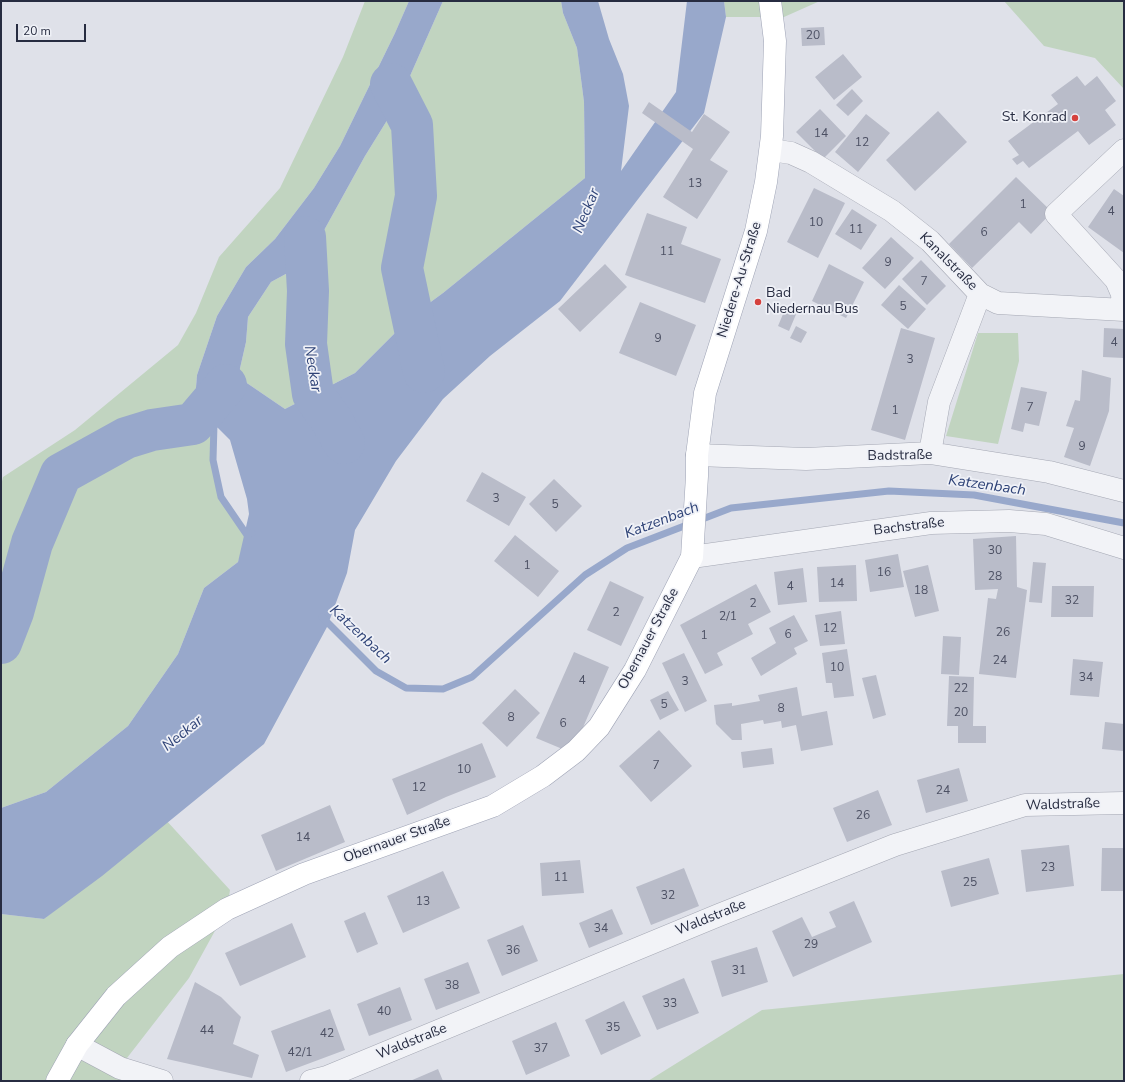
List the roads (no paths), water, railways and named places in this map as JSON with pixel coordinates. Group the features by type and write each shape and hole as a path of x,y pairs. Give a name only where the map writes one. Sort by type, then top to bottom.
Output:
{"main road":[{"name":"Niedere-Au-Straße","path":"692,557 697,455 705,393 756,231 771,150 775,41 770,1"},
{"name":"Obernauer Straße","path":"57,1081 78,1045 116,996 170,947 226,909 304,874 493,806 543,776 576,751 599,726 635,670 692,557"}],"street":[{"name":"Kanalstraße","path":"771,150 791,153 811,162 892,211 930,241 980,294 939,402 930,453"},
{"path":"980,294 998,303 1124,310 1122,294 1116,280 1056,214 1124,150"},
{"name":"Badstraße","path":"697,455 806,459 930,453 1049,472 1124,491"},
{"name":"Bachstraße","path":"692,557 931,522 1001,521 1046,524 1124,548"},
{"name":"Waldstraße","path":"310,1081 327,1077 719,914 895,845 1025,805 1124,803"},
{"path":"78,1045 120,1068 162,1081"}],"water":[{"path":"409,1 443,1 399,101 365,156 306,263 271,282 248,317 246,342 238,377 285,409 355,373 413,315 443,293 585,178 584,102 577,48 563,13 561,1 598,1 609,39 623,74 629,106 621,171 676,92 687,1 724,1 726,17 704,113 560,301 490,356 443,399 396,461 355,530 347,573 327,627 264,744 102,876 44,919 1,914 1,808 46,792 128,726 178,654 204,588 238,562 249,514 247,499 230,440 214,424 193,424 197,375 217,316 246,267 275,239 314,188 340,146"}],"waterway":[{"name":"Neckar","path":"391,84 412,125 416,196 402,268 424,372"},
{"name":"Neckar","path":"305,237 308,291 306,344 313,394 332,421 344,443"},
{"name":"Neckar","path":"1,643 13,612 32,543 61,474 126,438 152,430 193,424 226,385"},
{"path":"220,418 214,424 213,460 221,497 247,535 252,533"},
{"name":"Katzenbach","path":"322,617 376,671 406,688 443,689 472,677 585,575 627,548 731,508 889,491 974,495 1124,523"}],"place":[{"name":"St. Konrad","path":"1075,118"},
{"name":"Bad Niedernau Bus","path":"758,302"}]}
